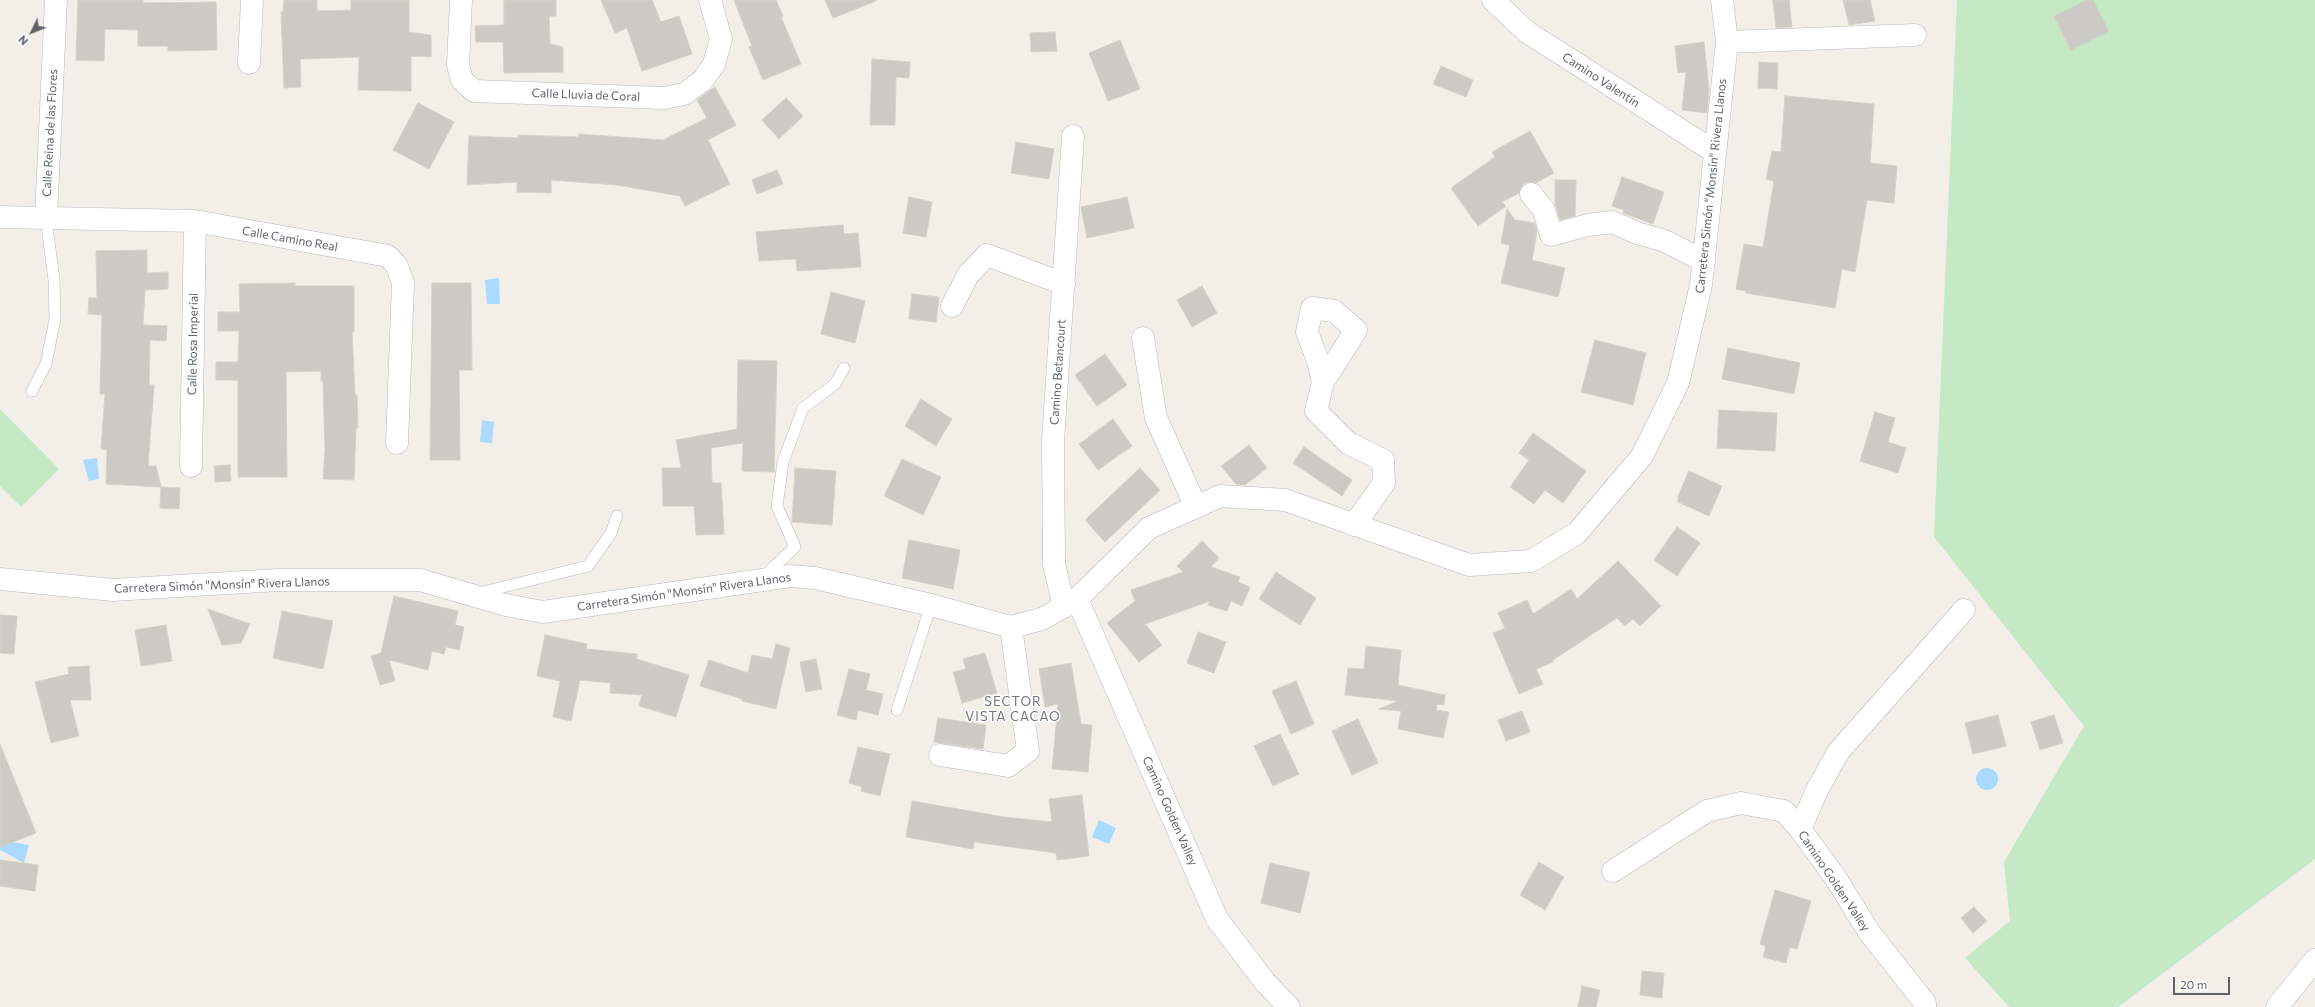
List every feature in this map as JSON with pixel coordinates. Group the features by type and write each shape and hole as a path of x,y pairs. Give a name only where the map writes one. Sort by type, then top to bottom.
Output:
{"street":[{"name":"Calle Reina de las Flores","path":"46,218 56,0"},
{"path":"249,63 252,0"},
{"name":"Calle Lluvia de Coral","path":"461,0 458,65 462,80 474,91 664,98 684,94 703,80 714,64 721,39 710,0"},
{"name":"Camino Valentín","path":"1493,0 1526,32 1715,152"},
{"name":"Carretera Simón \"Monsín\" Rivera Llanos","path":"0,579 113,590 278,580 420,580 506,605 543,612 790,576 815,578 931,605 1011,627 1042,619 1071,603 1149,528 1220,496 1285,500 1469,565 1532,561 1577,533 1642,456 1678,383 1701,284 1704,261 1727,42 1722,0"},
{"path":"1727,42 1915,35"},
{"name":"Camino Betancourt","path":"1071,603 1054,564 1053,457 1073,136"},
{"path":"1531,194 1544,210 1551,235 1588,225 1612,222 1637,233 1665,241 1704,261"},
{"name":"Calle Camino Real","path":"0,217 195,221 388,256 397,266 403,283 397,443"},
{"name":"Calle Rosa Imperial","path":"191,466 195,221"},
{"path":"952,306 968,275 987,255 1064,284"},
{"path":"1143,338 1156,418 1196,507"},
{"path":"1323,382 1316,411 1348,443 1383,460 1384,482 1354,524"},
{"name":"Camino Golden Valley","path":"1071,603 1217,919 1265,982 1289,1007"},
{"path":"1800,829 1817,790 1839,751 1964,610"},
{"path":"940,755 1008,766 1028,751 1011,627"},
{"name":"Camino Golden Valley","path":"1613,871 1707,811 1741,803 1784,811 1800,829 1835,877 1869,932 1924,1003 1925,1007"},
{"path":"2277,1007 2315,960"}],"lane":[{"path":"32,391 46,364 55,319 54,280 46,218"},
{"path":"758,581 795,547 777,506 783,462 803,408 835,384 844,368"},
{"path":"470,595 588,566 611,533 617,516"},
{"path":"897,710 931,605"}],"green space":[{"path":"1957,0 2315,0 2315,859 2118,1007 2009,1007 1965,958 2010,921 2004,862 2084,726 1934,537"},
{"path":"0,409 59,469 21,507 0,486"}],"water":[{"path":"499,278 500,304 487,304 485,280"},
{"path":"482,420 494,422 492,443 480,442"},
{"path":"97,458 99,479 89,481 83,460"},
{"path":"1987,768 1995,771 1998,779 1995,787 1987,790 1979,787 1976,779 1979,771"},
{"path":"1099,820 1116,828 1109,844 1092,837"},
{"path":"12,842 29,845 24,863 0,850 0,847"}],"building":[{"path":"78,0 143,0 143,3 216,2 217,50 168,51 168,46 138,46 138,30 105,29 104,61 76,60"},
{"path":"284,0 317,0 317,11 351,10 351,0 409,0 409,32 431,35 431,57 411,56 411,91 358,90 359,57 300,59 301,87 284,88 281,12 283,12"},
{"path":"504,0 556,0 556,16 549,16 550,44 563,47 563,72 504,73 503,42 476,42 475,26 504,25"},
{"path":"601,0 652,0 661,22 679,16 692,54 642,71 627,28 615,33"},
{"path":"734,0 776,0 783,16 781,17 801,64 763,80 749,47 752,46"},
{"path":"825,0 876,0 876,1 833,18"},
{"path":"1773,0 1789,0 1792,27 1776,28"},
{"path":"1843,0 1870,0 1875,21 1849,25"},
{"path":"2087,0 2093,0 2109,31 2071,50 2054,16"},
{"path":"1055,32 1057,51 1031,52 1030,33"},
{"path":"1120,40 1140,89 1108,101 1089,53"},
{"path":"1704,42 1709,90 1707,113 1682,110 1686,72 1678,73 1675,46"},
{"path":"872,59 910,62 909,78 896,77 895,125 870,125"},
{"path":"1759,62 1778,63 1777,89 1758,88"},
{"path":"1441,66 1473,80 1466,97 1433,84"},
{"path":"715,87 736,125 708,140 730,184 685,206 680,196 617,185 551,180 551,193 517,192 517,182 467,185 469,136 518,138 518,135 578,137 579,134 663,140 707,118 697,100"},
{"path":"1785,96 1874,104 1870,163 1897,166 1894,203 1867,200 1855,272 1842,269 1835,308 1746,293 1746,291 1736,289 1744,244 1763,247 1774,181 1766,179 1772,151 1781,152"},
{"path":"786,98 803,116 779,139 762,120"},
{"path":"418,103 454,122 429,169 393,150"},
{"path":"1530,131 1554,173 1536,183 1529,182 1523,184 1519,193 1502,202 1506,206 1478,226 1451,188 1495,157 1492,152"},
{"path":"1016,142 1054,149 1049,179 1011,173"},
{"path":"777,170 783,184 757,194 752,180"},
{"path":"1622,177 1664,192 1653,224 1623,213 1624,210 1612,206"},
{"path":"1555,180 1576,180 1575,216 1560,220 1555,204"},
{"path":"909,197 932,202 926,237 903,233"},
{"path":"1127,197 1134,228 1087,238 1081,207"},
{"path":"1507,209 1515,220 1535,223 1537,231 1532,260 1565,268 1558,297 1501,283 1510,245 1501,243"},
{"path":"843,225 844,234 858,233 861,267 797,271 796,259 759,261 756,232"},
{"path":"147,250 147,273 168,272 168,289 145,290 143,325 167,326 166,341 150,340 149,385 154,385 148,466 156,466 161,487 106,484 107,450 101,449 105,394 100,394 102,315 88,314 89,298 97,298 96,251"},
{"path":"295,283 295,286 354,286 354,332 352,332 358,428 356,428 354,480 323,479 325,449 323,381 321,381 321,371 286,372 287,477 238,477 238,380 216,380 216,362 238,362 239,331 218,331 218,312 240,312 239,284"},
{"path":"432,283 471,283 472,370 459,370 460,460 430,460"},
{"path":"1202,286 1217,313 1192,327 1177,300"},
{"path":"831,292 865,301 855,343 821,334"},
{"path":"912,294 939,297 936,322 909,319"},
{"path":"1595,340 1646,353 1633,405 1581,392"},
{"path":"1728,348 1800,363 1794,394 1722,379"},
{"path":"1105,354 1127,385 1097,406 1075,375"},
{"path":"738,360 777,361 774,472 742,471 743,443 711,448 712,483 721,483 724,534 696,535 694,506 663,506 662,468 681,468 676,440 737,429"},
{"path":"921,399 952,419 936,446 905,426"},
{"path":"1719,410 1777,413 1775,451 1717,448"},
{"path":"1875,412 1895,418 1888,442 1906,448 1898,473 1860,461"},
{"path":"1113,419 1132,446 1098,470 1079,444"},
{"path":"1533,433 1586,471 1563,503 1545,490 1534,504 1510,487 1529,460 1519,453"},
{"path":"1249,445 1267,468 1245,485 1236,484 1221,466"},
{"path":"1304,447 1352,480 1342,496 1293,463"},
{"path":"902,459 941,477 923,515 884,496"},
{"path":"230,465 231,481 215,482 214,466"},
{"path":"795,468 836,471 832,525 792,522"},
{"path":"1140,468 1160,490 1105,542 1085,520"},
{"path":"1689,471 1722,486 1709,516 1678,502 1678,496"},
{"path":"161,487 180,488 179,509 160,508"},
{"path":"1677,527 1700,543 1677,576 1654,560"},
{"path":"909,540 960,550 953,589 902,578"},
{"path":"1202,541 1219,558 1211,567 1240,577 1238,582 1250,587 1242,606 1231,601 1227,611 1208,605 1210,601 1145,624 1162,645 1139,662 1107,623 1135,601 1131,590 1183,572 1177,566"},
{"path":"1618,561 1661,606 1640,626 1633,619 1625,626 1617,618 1553,660 1553,662 1536,669 1543,684 1519,694 1493,633 1505,628 1498,613 1527,600 1533,614 1571,589 1577,599"},
{"path":"1276,572 1316,598 1300,625 1259,599"},
{"path":"394,596 458,611 455,625 464,627 459,650 446,647 444,654 432,651 428,670 389,660 395,681 380,685 371,656 381,653"},
{"path":"208,609 250,624 241,643 222,645"},
{"path":"282,611 333,621 323,669 273,658"},
{"path":"0,615 17,616 14,654 0,653"},
{"path":"166,625 172,661 141,666 135,630"},
{"path":"1198,632 1226,642 1214,673 1187,663"},
{"path":"545,635 587,644 586,649 637,654 637,659 689,675 676,717 639,706 642,695 610,693 611,683 580,680 571,721 553,717 560,681 537,676"},
{"path":"776,644 790,648 776,709 742,701 742,699 700,686 709,660 748,673 752,655 772,659"},
{"path":"1366,646 1401,650 1398,685 1445,695 1444,705 1437,704 1436,710 1449,712 1443,738 1398,729 1401,711 1379,709 1398,701 1345,695 1348,668 1364,669"},
{"path":"985,653 997,693 962,703 953,672 966,669 963,659"},
{"path":"816,659 822,689 806,692 800,662"},
{"path":"1071,663 1081,724 1092,725 1088,772 1052,769 1058,704 1045,707 1039,669"},
{"path":"89,666 91,700 70,700 79,736 51,743 35,682 69,674 68,667"},
{"path":"849,669 870,674 866,690 883,694 878,715 858,710 856,720 837,715"},
{"path":"1296,681 1314,724 1291,734 1272,691"},
{"path":"1522,711 1530,732 1506,741 1498,720"},
{"path":"1998,715 2006,746 1973,754 1965,723"},
{"path":"2054,715 2063,743 2040,750 2031,722"},
{"path":"938,718 986,725 983,749 934,742"},
{"path":"1358,719 1378,763 1352,775 1332,731"},
{"path":"1280,734 1299,774 1273,786 1254,746"},
{"path":"0,744 36,833 0,847"},
{"path":"858,747 890,754 880,796 861,791 862,787 849,783"},
{"path":"1082,795 1089,856 1057,860 1056,853 974,842 973,849 906,837 912,801 1004,817 1052,822 1049,799"},
{"path":"0,860 38,865 35,891 0,886"},
{"path":"1539,862 1564,877 1545,910 1520,895"},
{"path":"1270,863 1310,872 1300,913 1261,903"},
{"path":"1775,890 1811,901 1797,949 1790,947 1786,963 1763,957 1766,946 1760,944"},
{"path":"1974,907 1987,921 1973,933 1961,918"},
{"path":"1642,971 1664,973 1662,998 1640,995"},
{"path":"1582,986 1600,990 1596,1007 1578,1007"}],"district":[{"name":"SECTOR VISTA CACAO","path":"1013,710"}]}
